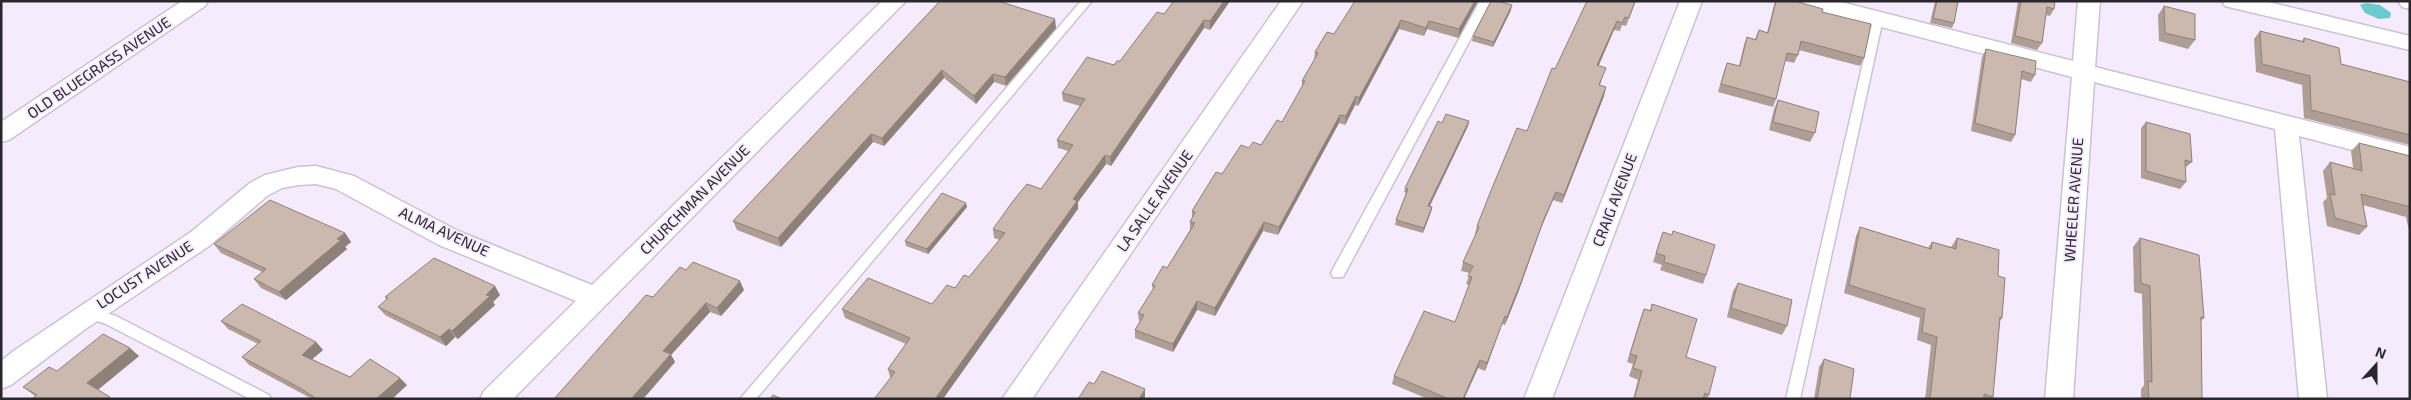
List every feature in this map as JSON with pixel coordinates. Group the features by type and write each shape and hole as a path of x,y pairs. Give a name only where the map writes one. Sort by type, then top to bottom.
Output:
{"street":[{"path":"158,1 189,7"},
{"name":"CHURCHMAN AVENUE","path":"494,399 896,1"},
{"name":"LA SALLE AVENUE","path":"1016,399 1292,1"},
{"name":"CRAIG AVENUE","path":"1538,399 1692,1"},
{"path":"1809,1 2410,156"},
{"name":"WHEELER AVENUE","path":"2059,399 2089,1"},
{"path":"2233,1 2410,43"},
{"name":"OLD BLUEGRASS AVENUE","path":"1,134 189,7"},
{"path":"2286,124 2313,399"},
{"name":"ALMA AVENUE","path":"290,176 315,175 337,179 429,228 596,298"},
{"name":"LOCUST AVENUE","path":"1,377 40,345 87,312 202,238 246,199 267,185 290,176"}],"lane":[{"path":"747,399 1087,1"},
{"path":"1338,273 1486,1"},
{"path":"1792,399 1878,19"},
{"path":"87,312 111,320 264,399"}],"shaded area":[{"path":"2366,3 2380,5 2391,13 2390,18 2379,19 2365,13 2360,5"}],"building":[{"path":"940,1 998,1 1055,19 1005,77 993,74 974,96 942,70 882,138 871,134 778,238 733,221"},
{"path":"1174,1 1224,1 1210,21 1204,20 1110,157 1105,155 1073,199 1077,201 935,399 874,399 895,372 888,369 910,338 842,309 868,278 932,304 947,285 955,288 964,275 969,277 1005,233 993,229 1013,201 1027,184 1041,189 1073,145 1057,140 1085,99 1062,93 1087,57 1114,65 1117,61 1120,61 1157,12 1164,14"},
{"path":"1355,1 1475,1 1459,29 1429,21 1426,28 1401,20 1359,98 1356,96 1346,116 1340,115 1279,227 1264,222 1215,308 1197,301 1173,344 1135,330 1144,315 1138,313 1155,286 1152,285 1163,266 1167,268 1195,223 1190,222 1195,212 1192,211 1216,172 1222,174 1241,145 1249,148 1253,142 1261,145 1277,120 1282,122 1305,81 1302,81 1318,53 1315,52 1327,32 1334,34"},
{"path":"1491,1 1512,5 1494,42 1473,36"},
{"path":"1587,1 1635,1 1629,18 1625,17 1622,23 1617,21 1597,65 1606,68 1599,85 1606,87 1564,195 1556,192 1544,219 1521,282 1507,317 1505,316 1487,363 1480,360 1463,399 1449,399 1394,376 1424,311 1455,322 1472,277 1468,276 1473,266 1463,262 1479,227 1477,226 1490,193 1517,128 1527,131 1552,68 1555,69"},
{"path":"1776,1 1795,1 1823,9 1822,12 1871,24 1864,58 1801,41 1798,55 1787,53 1776,99 1721,84 1727,63 1740,66 1747,37 1756,40 1759,30 1768,33"},
{"path":"1937,1 1958,1 1954,23 1933,18"},
{"path":"2021,1 2055,1 2054,9 2047,7 2042,43 2015,36"},
{"path":"2164,6 2195,14 2195,40 2165,33"},
{"path":"2260,31 2304,42 2304,38 2339,48 2341,64 2410,82 2410,135 2311,110 2310,76 2262,64"},
{"path":"1986,49 2036,61 2035,75 2022,71 2015,135 1975,123"},
{"path":"1778,100 1819,112 1815,133 1773,122"},
{"path":"1446,114 1469,121 1428,206 1432,207 1424,228 1396,220 1408,189 1405,188 1438,121 1442,123"},
{"path":"2146,122 2190,134 2192,162 2185,160 2186,182 2146,171"},
{"path":"2359,143 2410,156 2410,207 2361,194 2367,227 2335,218 2330,194 2335,195 2330,162 2362,171"},
{"path":"942,193 966,203 927,249 905,241"},
{"path":"270,200 345,233 337,239 341,240 279,292 254,279 266,269 214,244"},
{"path":"1860,227 1931,249 1932,242 1956,249 1957,238 1999,250 1998,276 2005,278 1993,397 1984,394 1984,399 1930,399 1937,337 1922,332 1925,309 1849,285"},
{"path":"1673,231 1715,245 1706,275 1664,262 1665,256 1656,253 1663,232 1672,235"},
{"path":"2140,238 2199,255 2204,318 2201,317 2202,398 2204,399 2149,399 2148,381 2152,382 2150,286 2141,283"},
{"path":"434,258 495,286 486,295 490,296 452,331 449,329 440,337 378,307 388,298 385,297"},
{"path":"693,262 740,281 717,308 706,303 663,351 671,354 631,399 554,399 646,295 653,297 680,267 686,270"},
{"path":"1738,283 1792,300 1787,326 1731,308"},
{"path":"242,304 316,342 302,355 350,377 370,359 400,378 376,399 317,399 242,357 261,341 221,321"},
{"path":"1652,304 1697,319 1686,357 1716,367 1709,395 1705,393 1703,399 1634,399 1642,371 1633,368 1637,356 1630,354 1644,309 1651,311"},
{"path":"103,334 130,348 87,383 110,397 107,399 32,399 37,395 23,387 49,367 57,371"},
{"path":"1824,359 1854,369 1850,399 1817,399"},
{"path":"1102,371 1145,389 1139,399 1078,399 1089,382 1094,384"},
{"path":"773,395 782,399 770,399"}]}
